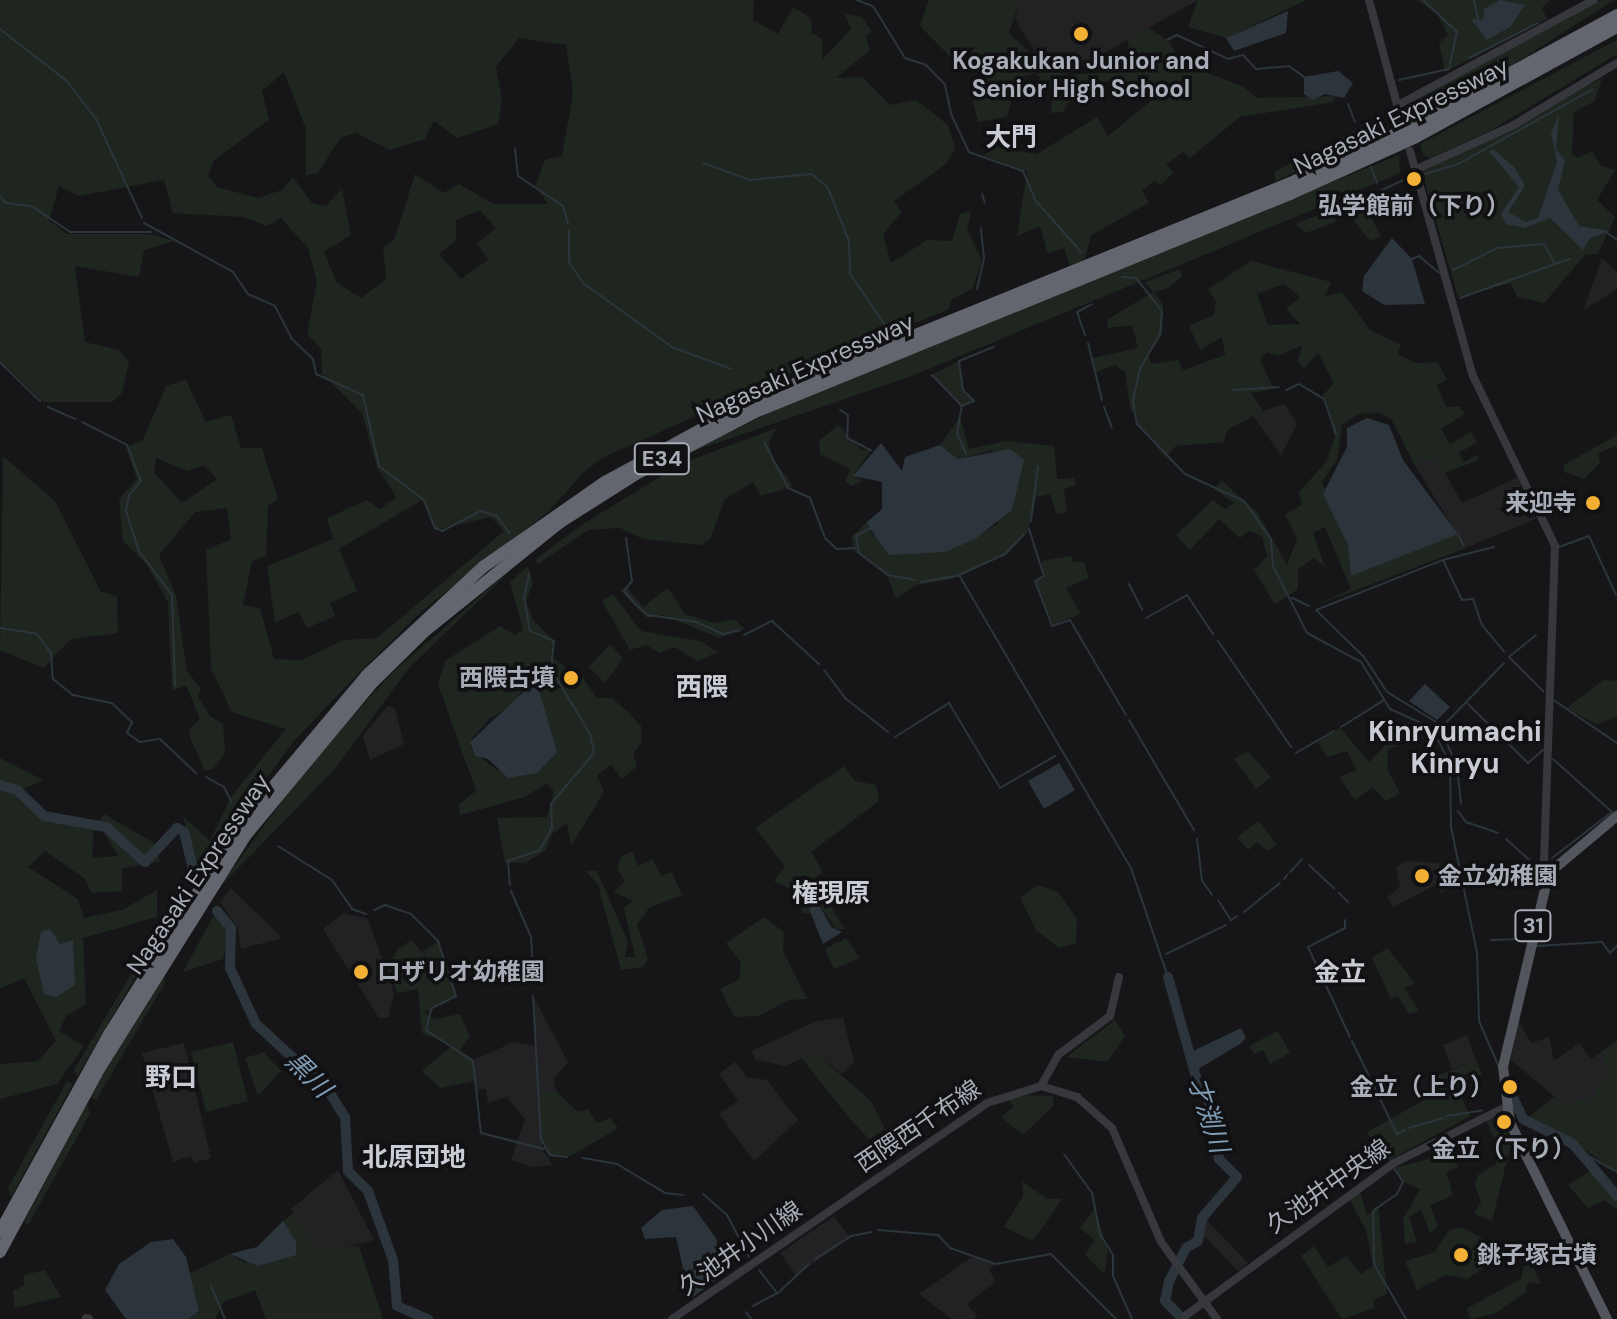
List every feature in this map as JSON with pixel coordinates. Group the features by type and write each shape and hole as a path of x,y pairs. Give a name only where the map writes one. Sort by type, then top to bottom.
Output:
{"highway":[{"path":"1501,81 1617,5"},
{"name":"Nagasaki Expressway","path":"0,1232 110,1033 237,830 366,676 483,567 605,482 753,401 1202,221 1501,81 1617,15"},
{"name":"Nagasaki Expressway","path":"0,1252 99,1069 245,836 371,684 559,523 636,474 755,412 1290,194 1442,124 1617,27"}],"main road":[{"name":"31","path":"1607,1319 1506,1107 1503,1067 1549,873 1617,816"}],"street":[{"path":"1369,0 1402,123"},
{"path":"1398,105 1594,0"},
{"path":"1417,169 1512,126 1617,63"},
{"path":"1410,151 1473,376 1555,546 1544,859 1549,873"},
{"path":"1119,977 1110,1016 1058,1055 1041,1086 1077,1097 1102,1115 1177,1265 1217,1319"},
{"name":"西隈西千布線","path":"830,1210 987,1103 1041,1086"},
{"name":"久池井中央線","path":"1185,1316 1394,1163 1506,1107"},
{"name":"久池井小川線","path":"672,1319 830,1210"}],"shaded area":[{"path":"0,0 754,0 753,20 778,34 793,7 811,18 812,33 822,39 822,60 851,29 845,14 862,17 872,32 866,36 870,50 836,78 862,77 890,105 916,100 948,125 955,148 946,164 894,201 902,212 883,234 891,263 927,240 952,241 960,214 971,211 967,230 982,260 973,288 951,300 948,310 823,359 604,457 584,472 548,512 423,610 357,675 294,741 197,873 183,816 210,841 231,797 286,729 232,712 211,669 206,550 231,539 227,508 195,512 159,555 176,596 187,671 201,689 198,697 210,716 223,724 225,753 214,768 205,771 191,740 189,729 200,719 186,685 172,691 168,602 147,565 123,541 119,499 137,479 126,447 143,440 166,386 186,380 206,422 231,415 241,448 262,448 278,499 268,506 266,556 252,561 243,605 260,608 274,659 301,660 344,640 377,638 504,531 491,517 435,530 422,500 339,549 357,591 330,603 335,616 307,628 299,612 275,622 267,566 333,539 327,518 367,500 380,509 396,497 377,467 362,413 322,374 321,348 307,334 317,282 308,248 281,218 267,226 244,217 173,213 164,180 79,196 59,186 49,220 67,234 150,234 174,241 144,250 139,277 75,266 85,342 119,350 129,362 122,393 112,402 44,402 0,360","holes":["519,38 566,45 573,93 562,156 545,160 535,186 548,204 493,204 459,184 443,193 415,174 394,240 383,247 386,279 361,298 337,283 324,252 351,235 342,189 326,206 312,203 293,177 282,190 258,198 217,187 208,176 214,160 269,120 262,91 284,72 306,129 306,176 318,173 340,138 356,133 390,150 425,139 434,121 457,138 498,124 502,99 496,67","480,210 496,228 477,243 488,260 461,279 439,254 456,240 456,220","156,458 188,471 204,465 217,479 182,503 154,472"]},
{"path":"929,0 1020,0 1009,33 1043,65 1066,75 1114,72 1129,53 1128,40 1148,28 1167,40 1184,64 1242,86 1257,98 1335,96 1333,102 1240,117 1190,158 1183,152 1166,164 1173,173 1161,185 1154,181 1142,191 1149,203 1091,235 1085,259 1070,266 1064,248 1048,254 1040,226 1017,236 1027,172 984,155 995,147 1037,154 1097,117 1108,136 1152,100 1107,81 1078,88 1063,112 1051,113 1052,90 1035,73 1017,78 1007,117 978,122 973,101 983,66 962,69 920,26"},
{"name":"Kogakukan Junior and Senior High School","path":"1020,0 1198,0 1066,75 1043,65 1015,19"},
{"path":"1198,0 1307,0 1226,38 1188,27"},
{"path":"1417,0 1550,0 1542,8 1547,19 1445,72 1439,43 1448,35 1438,15"},
{"path":"1500,0 1525,5 1510,27 1487,40 1471,19 1483,20 1484,9"},
{"path":"1601,0 1614,0 1487,81 1413,118 1413,100"},
{"path":"1288,11 1286,33 1234,51 1226,38"},
{"path":"1617,40 1617,54 1488,132 1430,158 1423,155 1420,144"},
{"path":"1338,71 1353,83 1344,98 1325,94 1312,100 1304,94 1304,77"},
{"path":"1602,78 1595,101 1574,112 1572,154 1578,158 1592,151 1601,166 1615,170 1597,200 1615,217 1598,254 1585,255 1544,303 1517,297 1511,283 1458,297 1422,172"},
{"path":"1559,114 1556,149 1565,161 1558,190 1579,226 1610,231 1590,238 1583,250 1550,218 1525,228 1506,224 1501,214 1519,187 1489,151 1493,149 1514,167 1525,186 1508,212 1526,222 1538,218 1557,162 1551,133"},
{"path":"1379,118 1389,128 1276,181 1274,172"},
{"path":"1399,155 1400,173 909,377 685,454 800,398"},
{"path":"1361,199 1381,236 1370,241 1350,216 1306,233 1295,224"},
{"path":"1392,238 1412,259 1425,304 1384,305 1362,291 1364,276"},
{"path":"1602,258 1617,272 1617,289 1583,311"},
{"path":"1251,261 1331,282 1325,296 1342,292 1370,330 1401,345 1397,354 1416,363 1438,362 1447,380 1437,385 1446,407 1460,407 1465,414 1441,429 1450,444 1471,432 1477,442 1459,453 1464,462 1477,455 1479,460 1444,473 1437,458 1419,460 1417,469 1391,419 1380,413 1358,414 1342,425 1337,460 1322,482 1348,545 1351,575 1459,533 1466,548 1317,605 1351,589 1325,527 1313,533 1325,567 1314,558 1298,569 1298,589 1275,604 1254,570 1267,556 1262,536 1249,531 1240,538 1219,519 1190,550 1176,535 1213,500 1225,509 1234,503 1214,489 1221,480 1257,512 1287,565 1297,538 1285,514 1302,505 1299,492 1326,462 1335,437 1323,395 1334,383 1318,353 1304,369 1298,361 1302,345 1278,356 1267,352 1260,360 1274,389 1251,393 1263,411 1227,430 1224,442 1176,446 1165,457 1138,424 1136,410 1131,412 1125,372 1115,365 1096,372 1093,358 1138,348 1132,325 1107,328 1108,319 1153,292 1145,282 1180,269 1182,276 1168,288 1154,292 1163,305 1162,335 1148,356 1152,364 1178,360 1183,370 1225,355 1222,337 1200,350 1189,326 1214,315 1216,301 1208,289","holes":["1284,284 1300,297 1286,309 1300,324 1268,325 1257,294"]},
{"path":"959,361 963,389 974,401 962,406 932,375"},
{"path":"1285,404 1297,424 1281,456 1252,414"},
{"path":"960,417 969,449 1006,441 1054,446 1057,479 1074,478 1076,485 1064,489 1067,512 1057,515 1050,494 1036,497 1028,532 1006,555 953,579 916,585 896,599 888,577 853,550 852,536 866,523 873,535 945,552 998,524 993,450 958,459 940,445"},
{"path":"1367,418 1389,425 1403,460 1458,534 1351,576 1348,545 1323,494 1347,447 1347,428"},
{"path":"838,425 861,450 871,450 853,476 863,481 852,486 845,481 850,469 820,454 819,441"},
{"path":"777,428 769,442 772,457 793,486 761,496 753,482 725,499 710,539 701,545 643,539 620,528 588,530 537,565 536,559 586,522 683,463"},
{"path":"1617,435 1617,446 1598,453 1600,463 1584,479 1564,472 1564,465"},
{"path":"881,443 902,471 905,457 940,445 958,459 1010,449 1024,460 1012,510 975,539 945,552 889,555 866,523 882,509 882,482 853,476"},
{"path":"3,456 55,501 101,592 117,596 118,633 71,639 43,668 0,650"},
{"path":"1437,458 1462,503 1517,478 1535,519 1466,548 1417,469 1419,460"},
{"path":"1072,556 1073,562 1084,562 1089,578 1066,588 1081,614 1053,625 1036,582 1045,576 1041,561"},
{"path":"516,565 409,668 334,770 218,889 311,762 393,672"},
{"path":"528,566 533,583 526,601 533,620 554,641 551,656 568,669 575,667 597,698 612,698 629,713 641,726 642,742 633,754 637,766 622,779 611,765 597,775 604,792 571,846 567,823 552,834 546,850 525,863 505,863 497,818 547,817 554,792 547,783 525,797 460,815 459,804 476,791 438,684 445,661 500,626 515,635 523,630 510,582","holes":["529,681 557,752 498,771 472,751 470,741 489,719 511,706"]},
{"path":"626,587 643,607 668,588 685,614 715,623 734,619 745,629 720,638 662,615 647,618 620,590"},
{"path":"613,594 641,631 700,641 718,652 697,661 675,647 660,653 646,645 630,650 602,601"},
{"path":"610,644 623,658 605,683 589,667"},
{"path":"536,680 557,752 537,773 508,778 488,759 475,756 470,742"},
{"path":"1603,680 1617,681 1617,716 1597,725 1567,708"},
{"path":"1425,684 1450,707 1437,720 1409,701"},
{"path":"387,706 395,708 404,744 370,760 363,736"},
{"path":"1407,722 1430,730 1387,750 1388,771 1400,793 1386,801 1373,787 1355,800 1339,777 1356,770 1347,751 1327,757 1318,742 1340,728 1369,762"},
{"path":"1248,751 1271,777 1256,789 1234,759"},
{"path":"0,758 43,780 21,790 29,808 42,817 94,828 92,858 118,856 98,823 104,814 154,843 160,862 122,868 122,891 91,893 85,879 45,851 28,867 78,899 84,918 122,910 157,890 157,917 83,938 86,1004 66,1016 59,1031 84,1046 57,1084 0,1099 0,1064 38,1061 56,1041 24,978 0,989"},
{"path":"1059,763 1075,790 1044,809 1028,781"},
{"path":"844,766 855,781 876,785 879,801 811,852 823,872 813,879 845,929 836,929 818,903 808,906 812,913 803,913 791,889 774,881 785,867 755,828"},
{"path":"1259,821 1277,845 1268,851 1257,842 1248,850 1237,837"},
{"path":"632,851 638,866 653,859 661,876 672,872 682,895 649,908 637,925 648,958 644,967 621,970 598,885 586,871 597,871 628,942 625,957 635,957 624,908 633,901 614,892 625,881 617,868 621,857"},
{"name":"金立幼稚園","path":"1406,861 1439,863 1451,888 1441,893 1436,885 1393,907 1387,898 1400,886 1396,867"},
{"path":"1038,885 1058,892 1077,919 1076,944 1059,948 1036,930 1020,898"},
{"path":"231,888 282,938 241,949 238,929 220,902"},
{"path":"815,897 831,927 842,932 823,944 808,906"},
{"path":"215,913 229,934 223,959 183,972"},
{"path":"344,913 368,919 394,993 389,1017 379,1018 323,929"},
{"path":"764,917 784,932 783,951 807,999 789,1000 758,1016 734,1017 720,989 739,980 741,962 726,943"},
{"path":"50,929 60,944 73,940 75,985 56,997 44,994 36,958 41,932"},
{"path":"155,934 160,935 77,1077 74,1070"},
{"path":"846,938 860,958 834,969 825,949"},
{"path":"411,940 422,952 439,941 457,997 424,1012 434,1019 460,1014 470,1037 460,1050 474,1060 474,1081 440,1088 422,1071 452,1046 422,1033 418,989 398,993 387,969 397,950"},
{"path":"1387,948 1415,983 1404,988 1419,1011 1409,1014 1398,996 1391,999 1372,958"},
{"path":"164,973 165,983 96,1100 90,1097"},
{"path":"533,996 568,1062 554,1078 556,1091 539,1095 542,1150 553,1165 532,1167 511,1160 525,1119 507,1097 488,1103 486,1089 475,1089 474,1060 513,1042 536,1046"},
{"path":"843,1017 854,1062 842,1074 816,1053 784,1066 756,1060 751,1051 817,1021"},
{"path":"1517,1018 1531,1043 1549,1037 1554,1061 1579,1043 1591,1059 1601,1052 1608,1078 1597,1097 1563,1104 1511,1060"},
{"path":"1115,1020 1125,1036 1107,1062 1066,1057"},
{"path":"1241,1028 1246,1038 1240,1044 1198,1069 1193,1051"},
{"path":"1278,1031 1290,1053 1270,1064 1263,1050 1254,1054 1249,1046"},
{"path":"1467,1035 1476,1060 1452,1069 1443,1045"},
{"path":"1617,1041 1616,1172 1566,1136 1526,1119 1554,1097 1563,1103 1596,1097 1595,1088 1608,1078 1601,1052"},
{"path":"233,1042 248,1101 206,1112 191,1052"},
{"path":"184,1043 211,1158 194,1163 191,1156 173,1162 142,1053"},
{"path":"264,1052 281,1071 258,1096 245,1058"},
{"path":"816,1053 871,1101 885,1129 869,1139 850,1119 799,1055"},
{"path":"1476,1060 1482,1074 1464,1080 1460,1094 1470,1116 1390,1160 1376,1148 1367,1132 1430,1097 1432,1078"},
{"path":"735,1062 747,1077 767,1080 798,1120 754,1161 719,1114 738,1101 719,1074"},
{"path":"67,1081 73,1084 11,1197 8,1188"},
{"path":"556,1091 578,1112 588,1109 597,1123 610,1118 618,1128 571,1156 550,1155 541,1139 539,1094"},
{"path":"1028,1095 1053,1096 1054,1105 1023,1135 1001,1117 1014,1106 1007,1099"},
{"path":"87,1104 90,1114 28,1225 24,1222"},
{"path":"1495,1117 1512,1140 1492,1221 1474,1214 1481,1202 1475,1185 1478,1175 1496,1164 1499,1150 1486,1120"},
{"path":"1453,1138 1458,1167 1446,1172 1453,1195 1430,1206 1438,1226 1430,1233 1421,1210 1409,1217 1417,1242 1405,1244 1403,1219 1420,1189 1403,1182 1394,1168 1428,1159"},
{"path":"338,1170 374,1240 326,1252 315,1249 291,1209"},
{"path":"1592,1170 1617,1199 1617,1210 1605,1200 1588,1208 1568,1185"},
{"path":"1022,1181 1047,1199 1062,1199 1033,1241 1004,1227 1023,1196"},
{"path":"1360,1192 1367,1215 1378,1206 1387,1294 1373,1300 1375,1308 1342,1319 1301,1256 1314,1246 1328,1267 1347,1256 1361,1274 1373,1266 1366,1230 1349,1199"},
{"path":"693,1206 717,1240 715,1281 690,1299 676,1237 645,1239 641,1228 662,1210"},
{"path":"1095,1208 1108,1252 1104,1274 1085,1255 1095,1240 1080,1228"},
{"path":"294,1213 315,1249 359,1246 383,1319 266,1319 255,1290 224,1302 215,1319 188,1319 199,1311 190,1273 230,1254 245,1263 296,1241 283,1221"},
{"path":"834,1216 850,1238 796,1275 780,1253"},
{"path":"1205,1218 1248,1263 1238,1271 1199,1231"},
{"path":"283,1221 296,1241 296,1255 258,1266 230,1254 257,1247"},
{"path":"1462,1227 1485,1240 1485,1266 1468,1279 1446,1275 1417,1290 1405,1261 1435,1252 1448,1231"},
{"path":"173,1239 186,1257 199,1311 188,1319 126,1319 105,1290 119,1264 151,1242"},
{"path":"972,1257 996,1264 989,1270 996,1281 967,1304 977,1316 973,1319 951,1319 919,1294"},
{"path":"1524,1266 1533,1266 1541,1284 1528,1282 1525,1293 1496,1313 1471,1319 1466,1309 1521,1279"},
{"path":"45,1270 61,1297 15,1308 13,1291 24,1286 24,1275"}],"waterway":[{"path":"857,0 873,6 905,58 926,65 945,85 951,114 969,152 1023,171 1036,201 1081,252"},
{"path":"1399,80 1449,69 1457,32 1423,0"},
{"path":"1474,0 1479,23"},
{"path":"1469,58 1538,23"},
{"path":"0,29 67,81 96,119 142,218"},
{"path":"1167,40 1177,35 1228,59 1243,55 1256,69 1289,66 1304,77"},
{"path":"1425,174 1460,163 1593,89"},
{"path":"1348,104 1355,122"},
{"path":"1358,130 1362,143"},
{"path":"515,148 518,176 563,206 568,223"},
{"path":"703,163 750,180 812,174 828,188 849,241 850,274 888,329"},
{"path":"1371,167 1377,183"},
{"path":"1380,191 1412,176"},
{"path":"982,194 985,203"},
{"path":"0,196 6,203 32,206 70,232 151,232"},
{"path":"144,223 233,272 248,294 275,306 291,338 313,359 316,374 363,395 379,466 424,500 435,528 442,531 481,511 497,516 510,534"},
{"path":"977,289 984,258 981,228"},
{"path":"569,231 569,262 583,283 672,347 731,369"},
{"path":"1606,232 1617,240"},
{"path":"1453,270 1497,248 1544,244 1555,264 1570,259"},
{"path":"1412,259 1419,256 1439,273"},
{"path":"1460,298 1555,264"},
{"path":"1122,277 1136,278 1162,311 1160,334 1140,368 1133,402 1137,424 1185,474 1244,501 1271,539 1273,566 1307,633 1361,662 1390,709 1432,728 1450,764 1451,827 1477,952 1479,1021 1498,1065"},
{"path":"1085,335 1077,312 1092,304"},
{"path":"1088,343 1102,400"},
{"path":"966,454 957,433 962,406 974,401 963,390 959,361 994,347"},
{"path":"0,362 40,401"},
{"path":"932,375 961,405"},
{"path":"1286,390 1299,384 1324,399 1336,434"},
{"path":"1233,390 1279,387"},
{"path":"48,407 75,419"},
{"path":"1104,407 1112,428"},
{"path":"840,410 848,415 847,438 871,450"},
{"path":"82,422 127,445 141,481 129,495 126,511 139,551 172,595 175,686"},
{"path":"764,442 788,488 810,498 825,538 837,549 855,548"},
{"path":"1031,521 1038,466"},
{"path":"871,528 856,536 859,553 888,575 916,580"},
{"path":"1029,529 1044,576 1035,581 1052,626 1070,620 1126,715"},
{"path":"959,575 1005,554 1024,534"},
{"path":"1458,534 1464,546"},
{"path":"1559,547 1589,536 1616,595"},
{"path":"626,538 632,581 624,591 648,615 696,622 723,634 740,630"},
{"path":"1494,547 1443,560 1462,600 1473,599 1482,625 1505,652"},
{"path":"1436,722 1387,692 1364,657 1316,610 1443,560"},
{"path":"510,885 508,861 540,850 552,827 551,804 594,753 590,734 551,669 554,641 530,631 524,598 529,574"},
{"path":"921,582 959,575 1131,868 1168,977"},
{"path":"1129,584 1142,610"},
{"path":"1146,618 1187,595 1213,634"},
{"path":"1292,598 1309,606"},
{"path":"744,635 772,621 819,664"},
{"path":"0,628 37,634 51,653 53,679 73,695 112,703 132,722 127,733 140,742 160,739 196,773"},
{"path":"1536,635 1509,657 1544,692"},
{"path":"1218,641 1291,747"},
{"path":"1461,804 1457,765 1440,729 1504,663"},
{"path":"824,670 845,698 888,732"},
{"path":"1341,727 1384,700"},
{"path":"1555,701 1617,743"},
{"path":"895,737 949,703 1000,788 1055,756"},
{"path":"1467,703 1528,763 1543,750"},
{"path":"1129,720 1194,830"},
{"path":"1296,753 1334,731"},
{"path":"1552,858 1612,812 1553,759"},
{"path":"206,777 224,787 231,801"},
{"name":"黒川","path":"0,785 17,790 44,816 106,827 145,862 177,828 184,832 195,877"},
{"path":"1458,811 1466,822 1498,833"},
{"path":"1197,839 1202,881 1212,895"},
{"path":"1506,839 1529,860"},
{"path":"278,846 332,880 352,909 366,914"},
{"path":"1290,872 1302,859"},
{"path":"1309,865 1334,888"},
{"path":"1284,879 1287,875"},
{"path":"1244,912 1280,883"},
{"path":"511,891 531,937 534,982"},
{"path":"1339,893 1348,902"},
{"path":"1218,900 1231,920 1237,916"},
{"path":"374,910 385,905 411,914 438,941 456,996 431,1009 426,1030 473,1061 481,1133 544,1149"},
{"name":"黒川","path":"217,911 231,928 230,968 256,1024 328,1090 345,1117 348,1171 368,1191 393,1260 397,1306 428,1319"},
{"path":"1345,920 1345,928 1308,947 1350,1037"},
{"path":"1166,954 1226,925"},
{"path":"1491,940 1522,939"},
{"path":"1536,946 1602,942 1610,953 1617,946"},
{"name":"才渕川","path":"1168,977 1197,1080 1209,1102 1219,1159 1237,1177 1202,1218 1198,1241 1186,1248 1169,1281 1165,1301 1180,1316"},
{"path":"533,996 541,1139 550,1155 567,1157"},
{"path":"1352,1041 1397,1134 1405,1130"},
{"path":"1512,1095 1523,1119 1573,1144 1617,1196"},
{"path":"1447,1116 1483,1110"},
{"path":"1409,1128 1444,1118"},
{"path":"1351,1169 1376,1148 1390,1160"},
{"path":"1578,1150 1617,1172"},
{"path":"1064,1154 1092,1193 1100,1234 1113,1255 1113,1276 1132,1319"},
{"path":"583,1158 617,1164 665,1193 683,1195"},
{"path":"1394,1168 1403,1182 1397,1194 1373,1211 1374,1264 1406,1319"},
{"path":"1285,1224 1348,1173"},
{"path":"703,1194 727,1215 749,1257"},
{"path":"878,1230 938,1235 950,1248 996,1264 1051,1254 1116,1319"},
{"path":"815,1259 851,1236 872,1232"},
{"path":"778,1293 809,1264"},
{"path":"753,1306 777,1293 759,1270"},
{"path":"211,1286 225,1319"},
{"path":"746,1312 751,1319"}],"place":[{"name":"Kogakukan Junior and Senior High School","path":"1081,34"},
{"name":"弘学館前（下り）","path":"1414,179"},
{"name":"来迎寺","path":"1593,503"},
{"name":"西隈古墳","path":"571,678"},
{"name":"金立幼稚園","path":"1422,876"},
{"name":"ロザリオ幼稚園","path":"361,972"},
{"name":"金立（上り）","path":"1510,1087"},
{"name":"金立（下り）","path":"1504,1122"},
{"name":"銚子塚古墳","path":"1461,1255"}],"district":[{"name":"大門","path":"1011,138"},
{"name":"西隈","path":"702,688"},
{"name":"Kinryumachi Kinryu","path":"1455,748"},
{"name":"権現原","path":"831,894"},
{"name":"金立","path":"1340,973"},
{"name":"野口","path":"171,1078"},
{"name":"北原団地","path":"414,1158"}]}
